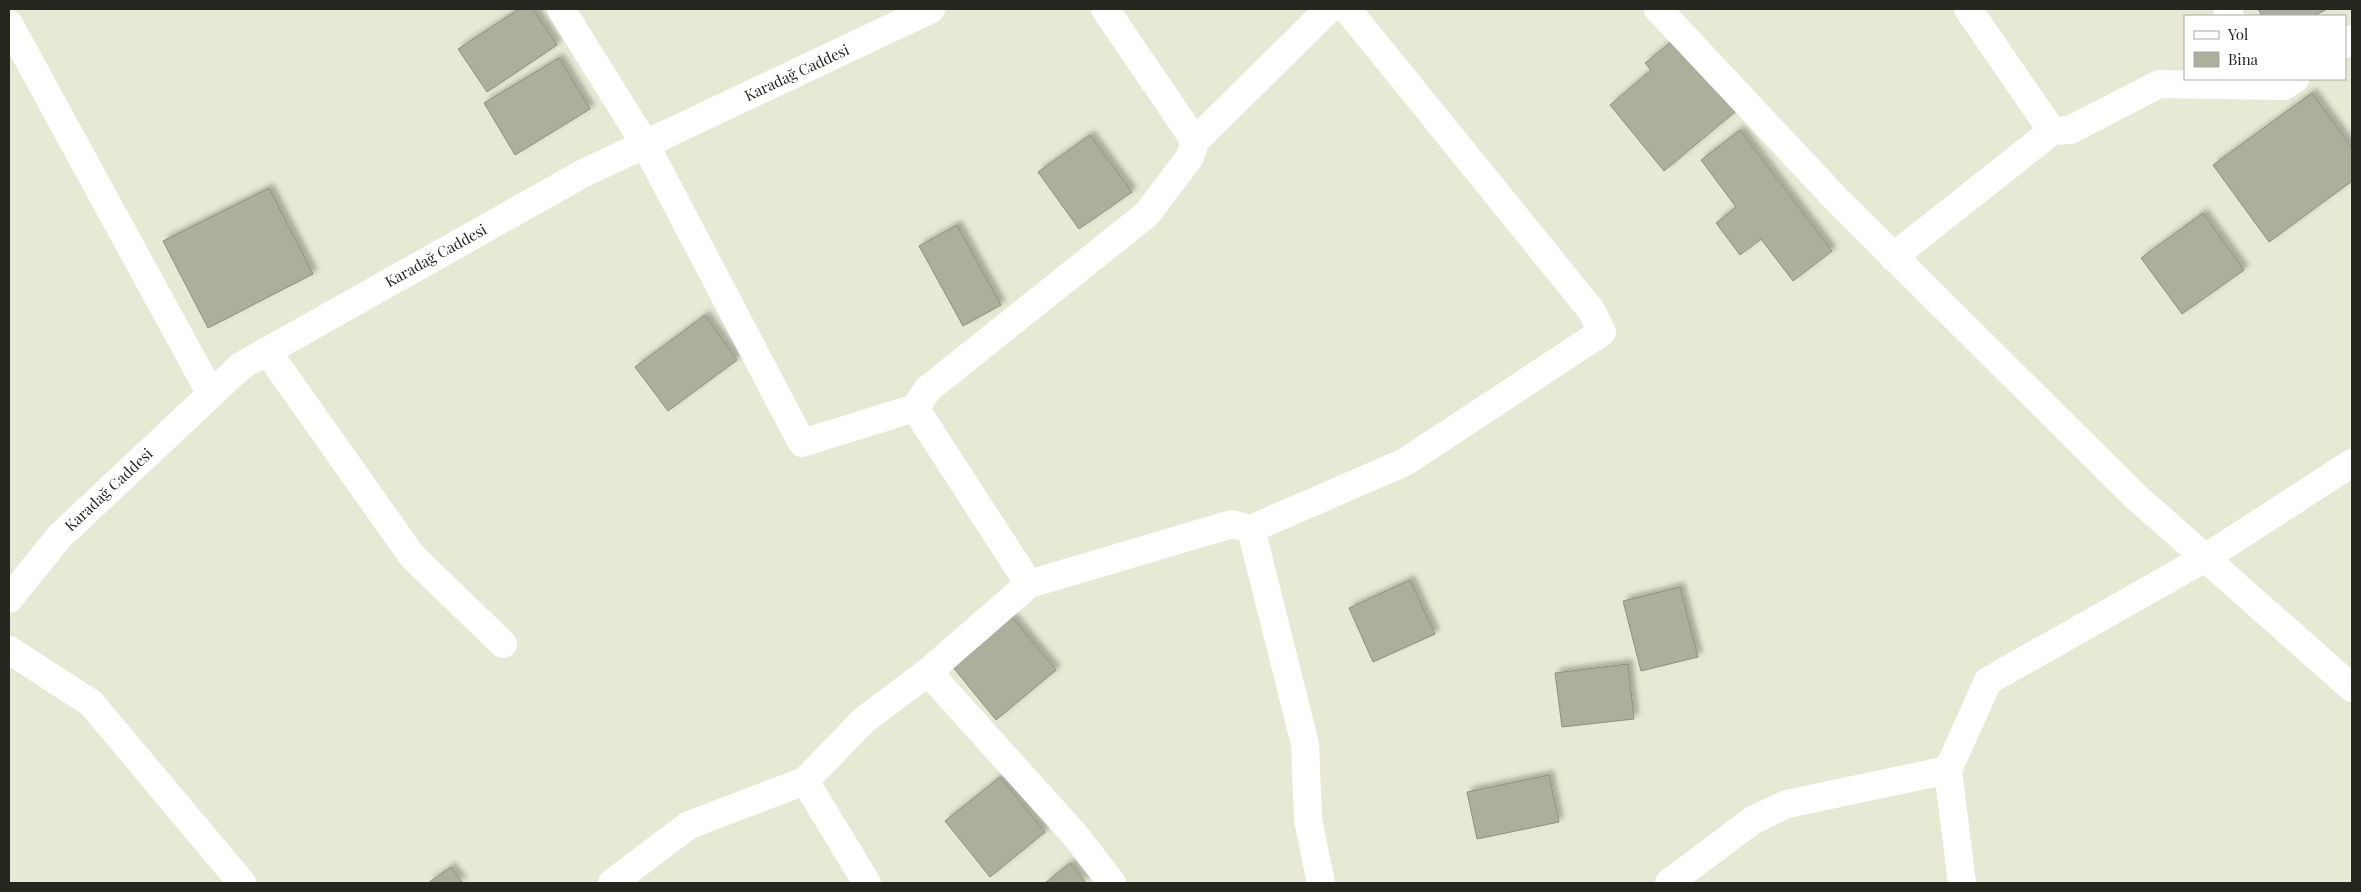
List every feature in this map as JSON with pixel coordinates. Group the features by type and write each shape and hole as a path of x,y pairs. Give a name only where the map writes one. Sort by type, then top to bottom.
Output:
{"street":[{"path":"561,9 645,144 802,443 915,408 928,389 1147,214 1190,157 1195,141 1329,9"},
{"name":"Karadağ Caddesi","path":"9,599 60,536 241,366 582,174 931,9"},
{"path":"1105,9 1195,141"},
{"path":"612,883 689,825 805,781 864,720 928,672 1029,584 1232,524 1251,529 1405,462 1602,332 1591,310 1347,9"},
{"path":"1658,9 1838,201 2134,495 2352,688"},
{"path":"1968,9 2052,131"},
{"path":"9,24 211,394"},
{"path":"1893,257 2052,131 2070,130 2159,84 2241,81 2284,86 2293,80"},
{"path":"267,351 412,556 503,644"},
{"path":"915,408 1029,584"},
{"path":"1962,883 1948,770 1988,681 2205,558 2352,463"},
{"path":"1251,529 1304,744 1308,819 1321,883"},
{"path":"9,650 91,703 242,883"},
{"path":"928,672 1075,835 1112,883"},
{"path":"1669,883 1753,820 1787,804 1948,770"},
{"path":"805,781 867,883"}],"building":[{"path":"519,9 533,9 557,45 487,92 458,49"},
{"path":"2258,9 2327,9 2316,15 2261,15"},
{"path":"1676,38 1736,111 1664,171 1610,105 1651,70 1645,63"},
{"path":"559,58 590,109 515,155 484,103"},
{"path":"2312,93 2352,148 2352,181 2269,242 2213,165"},
{"path":"1740,130 1832,251 1793,281 1761,239 1740,255 1716,223 1736,207 1701,160"},
{"path":"1090,135 1132,192 1079,229 1038,172"},
{"path":"269,188 313,274 208,328 163,241"},
{"path":"2203,213 2244,270 2182,314 2141,258"},
{"path":"957,225 1001,305 963,326 919,246"},
{"path":"705,315 737,360 668,411 635,367"},
{"path":"1410,580 1435,634 1373,662 1349,608"},
{"path":"1680,587 1698,657 1641,671 1623,601"},
{"path":"1012,617 1056,670 996,720 952,666"},
{"path":"1628,664 1634,719 1562,727 1555,673"},
{"path":"1549,775 1559,822 1477,839 1467,792"},
{"path":"1000,777 1045,832 990,877 945,821"},
{"path":"1070,863 1086,883 1045,883"},
{"path":"451,867 463,883 428,883"}]}
